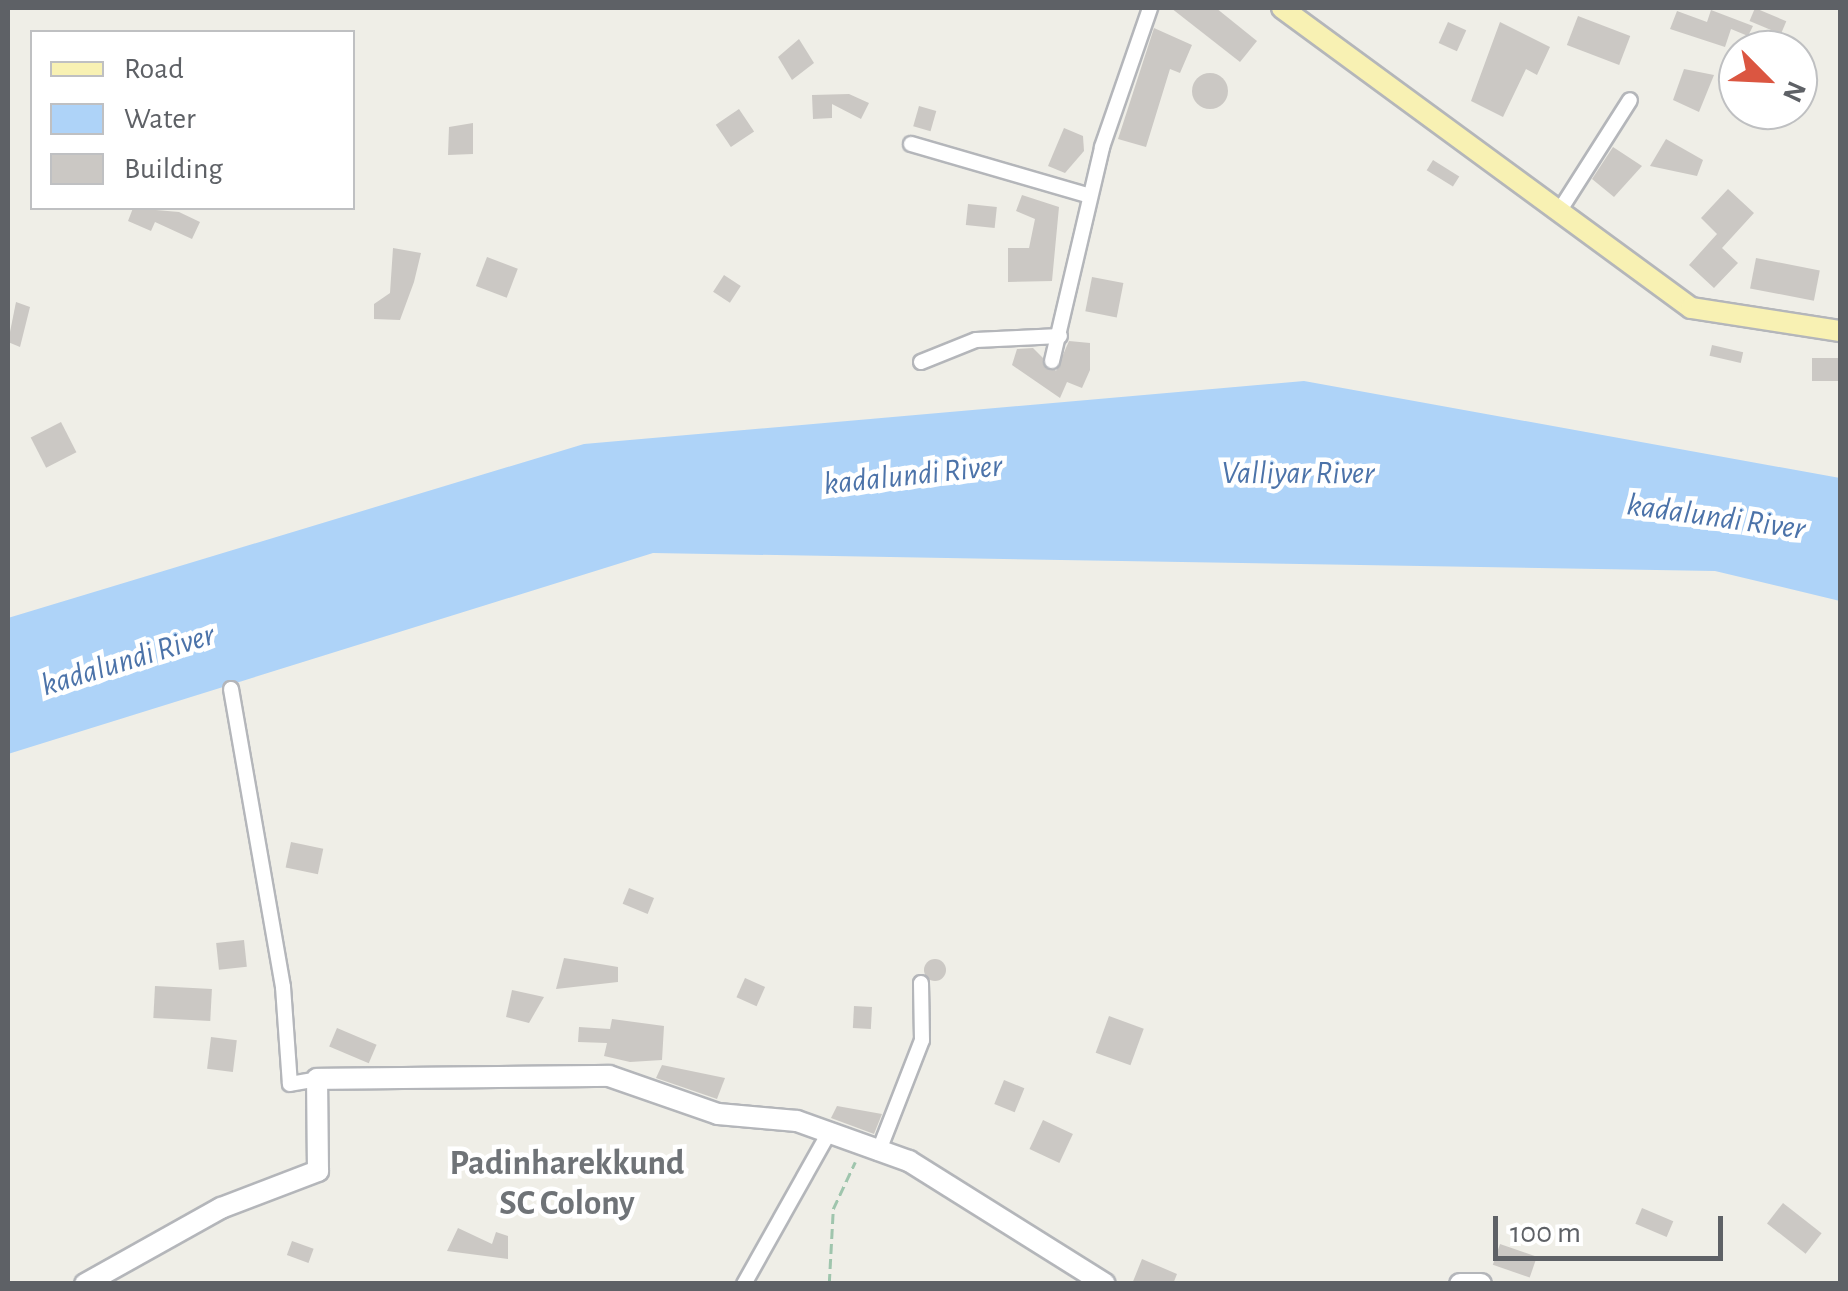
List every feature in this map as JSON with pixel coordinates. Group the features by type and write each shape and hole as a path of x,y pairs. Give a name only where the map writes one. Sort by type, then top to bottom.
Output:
{"main road":[{"path":"1282,8 1691,308 1840,331"},
{"path":"85,1284 220,1208 318,1171 316,1080 609,1076 718,1114 830,1131 870,1150 909,1161 1104,1284"},
{"path":"1460,1284 1481,1284"}],"street":[{"path":"1052,362 1090,196 1150,8"},
{"path":"1560,210 1630,100"},
{"path":"911,144 1090,196"},
{"path":"921,362 976,340 1060,336"},
{"path":"231,689 283,987 290,1084 316,1080"},
{"path":"870,1150 922,1040 921,984"},
{"path":"744,1284 830,1131"}],"path":[{"path":"829,1284 833,1209 870,1150"}],"water":[{"name":"Valliyar River","path":"1304,381 1840,478 1840,601 1715,571 653,553 8,754 8,618 584,444"}],"building":[{"path":"1171,8 1216,8 1257,41 1240,62"},
{"path":"1755,8 1786,21 1783,30 1771,30 1750,21"},
{"path":"1711,10 1753,26 1751,30 1718,30 1718,45 1670,29 1677,11 1707,22"},
{"path":"1578,16 1630,36 1619,65 1567,45"},
{"path":"1448,22 1466,30 1457,51 1439,43"},
{"path":"1500,22 1550,47 1537,75 1526,69 1503,117 1471,101"},
{"path":"1154,28 1192,45 1180,73 1170,69 1146,147 1118,139"},
{"path":"799,39 814,63 792,80 778,57"},
{"path":"1684,69 1714,75 1699,112 1673,100"},
{"path":"1210,73 1223,78 1228,91 1223,104 1210,109 1197,104 1192,91 1197,78"},
{"path":"849,94 869,103 861,119 832,104 832,118 813,119 812,95"},
{"path":"919,106 936,111 931,131 913,126"},
{"path":"739,109 754,131 731,147 716,125"},
{"path":"473,123 473,154 448,155 449,127"},
{"path":"1064,128 1083,136 1084,151 1065,173 1048,166"},
{"path":"1666,139 1703,160 1697,176 1650,166"},
{"path":"1613,147 1642,166 1614,197 1592,179"},
{"path":"1433,160 1459,176 1453,187 1427,170"},
{"path":"1728,189 1754,213 1722,248 1738,263 1714,288 1689,265 1717,234 1701,218"},
{"path":"1022,195 1059,207 1052,281 1008,282 1008,248 1029,248 1035,219 1016,211"},
{"path":"968,204 997,207 995,228 966,225"},
{"path":"132,210 156,210 179,212 200,222 192,239 155,222 151,231 128,221"},
{"path":"393,248 421,253 414,282 400,320 374,319 374,304 390,293"},
{"path":"487,257 518,269 507,298 476,286"},
{"path":"1756,258 1820,270 1814,301 1750,288"},
{"path":"724,275 741,286 730,303 713,292"},
{"path":"1092,277 1123,283 1117,317 1085,311"},
{"path":"16,302 30,307 20,347 8,342"},
{"path":"1069,341 1090,343 1090,370 1082,388 1067,382 1060,398 1012,365 1017,349 1033,348 1056,371"},
{"path":"1712,345 1743,352 1741,363 1710,356"},
{"path":"1812,358 1840,358 1840,381 1812,381"},
{"path":"61,422 76,452 46,468 31,437"},
{"path":"291,842 323,849 318,874 286,867"},
{"path":"629,888 654,898 648,914 623,904"},
{"path":"244,940 247,967 219,970 216,943"},
{"path":"564,958 618,967 618,982 556,989"},
{"path":"931,959 939,959 946,970 939,981 931,981 924,974 924,966"},
{"path":"745,978 765,987 757,1006 736,997"},
{"path":"155,986 212,989 210,1021 153,1018"},
{"path":"512,990 544,997 529,1023 506,1017"},
{"path":"854,1006 872,1007 871,1029 853,1028"},
{"path":"1109,1016 1144,1029 1130,1065 1096,1053"},
{"path":"612,1019 664,1026 662,1060 630,1062 604,1056 607,1043 578,1042 579,1027 610,1029"},
{"path":"337,1028 377,1045 369,1063 329,1046"},
{"path":"211,1037 237,1040 233,1072 207,1069"},
{"path":"662,1065 725,1078 717,1099 656,1078"},
{"path":"1004,1080 1024,1088 1015,1112 994,1104"},
{"path":"837,1106 882,1114 874,1134 831,1118"},
{"path":"1043,1120 1073,1134 1059,1163 1029,1149"},
{"path":"1783,1203 1822,1233 1806,1254 1767,1223"},
{"path":"1642,1208 1673,1221 1667,1237 1635,1224"},
{"path":"458,1228 492,1244 496,1232 508,1236 508,1259 447,1251"},
{"path":"292,1241 314,1249 308,1263 287,1255"},
{"path":"1500,1244 1537,1257 1530,1277 1493,1265"},
{"path":"1142,1259 1177,1274 1173,1284 1132,1284"}],"district":[{"name":"Padinharekkund SC Colony","path":"567,1184"}],"water label":[{"name":"kadalundi River","path":"913,475"},
{"name":"kadalundi River","path":"1716,517"},
{"name":"kadalundi River","path":"128,660"}]}
